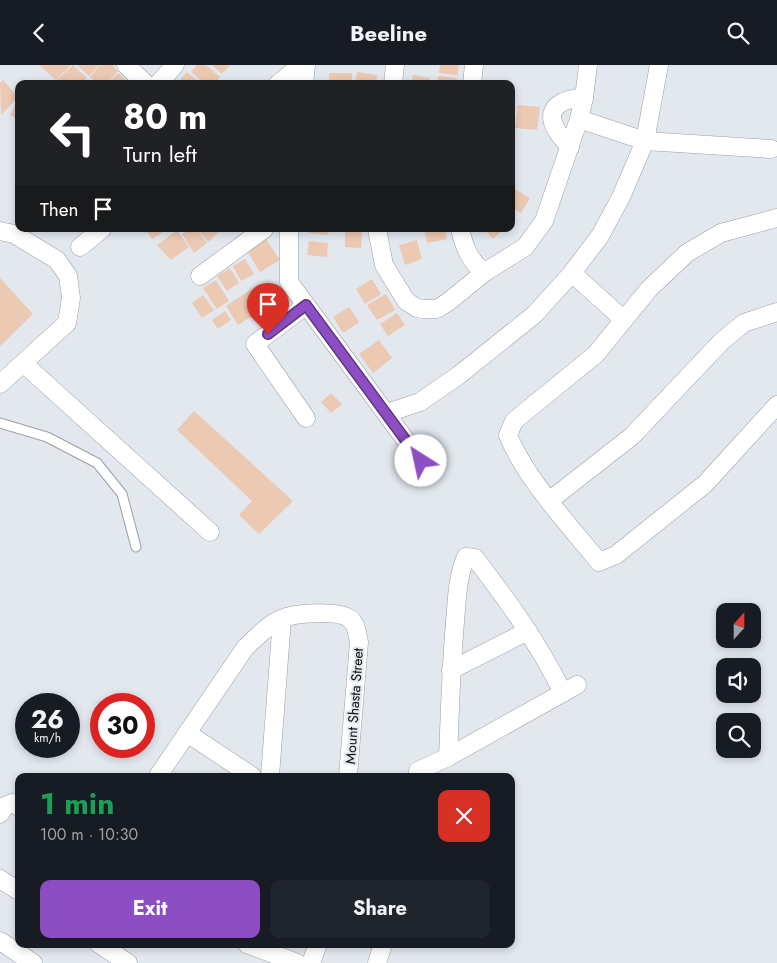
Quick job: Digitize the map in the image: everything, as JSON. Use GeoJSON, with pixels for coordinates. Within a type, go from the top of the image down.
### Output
{"type":"FeatureCollection","features":[{"type":"Feature","properties":{"kind":"street"},"geometry":{"type":"LineString","coordinates":[[126,65],[142,80]]}},
{"type":"Feature","properties":{"kind":"street"},"geometry":{"type":"LineString","coordinates":[[162,80],[175,65]]}},
{"type":"Feature","properties":{"kind":"street"},"geometry":{"type":"LineString","coordinates":[[283,80],[301,65]]}},
{"type":"Feature","properties":{"kind":"street"},"geometry":{"type":"LineString","coordinates":[[304,80],[306,65]]}},
{"type":"Feature","properties":{"kind":"street"},"geometry":{"type":"LineString","coordinates":[[393,80],[395,65]]}},
{"type":"Feature","properties":{"kind":"street"},"geometry":{"type":"LineString","coordinates":[[472,80],[474,65]]}},
{"type":"Feature","properties":{"kind":"street"},"geometry":{"type":"LineString","coordinates":[[378,232],[384,265],[406,301],[416,308],[437,309],[485,273],[525,247],[544,221],[570,147],[584,98],[588,65]]}},
{"type":"Feature","properties":{"kind":"street"},"geometry":{"type":"LineString","coordinates":[[387,413],[420,402],[459,375],[534,315],[572,273],[600,235],[620,197],[645,141],[659,65]]}},
{"type":"Feature","properties":{"kind":"street"},"geometry":{"type":"LineString","coordinates":[[570,147],[557,133],[553,116],[555,108],[562,101],[572,98],[584,98]]}},
{"type":"Feature","properties":{"kind":"street"},"geometry":{"type":"LineString","coordinates":[[579,119],[645,141],[771,149]]}},
{"type":"Feature","properties":{"kind":"street"},"geometry":{"type":"LineString","coordinates":[[777,218],[721,233],[687,253],[648,289],[596,354],[514,421],[508,435],[514,451],[549,501],[599,562],[616,555],[705,484],[777,405]]}},
{"type":"Feature","properties":{"kind":"street"},"geometry":{"type":"LineString","coordinates":[[0,231],[14,234],[57,260],[68,276],[71,298],[67,323],[0,384]]}},
{"type":"Feature","properties":{"kind":"street"},"geometry":{"type":"LineString","coordinates":[[80,247],[98,232]]}},
{"type":"Feature","properties":{"kind":"street"},"geometry":{"type":"LineString","coordinates":[[200,276],[260,232]]}},
{"type":"Feature","properties":{"kind":"street"},"geometry":{"type":"LineString","coordinates":[[289,232],[289,282],[421,461]]}},
{"type":"Feature","properties":{"kind":"street"},"geometry":{"type":"LineString","coordinates":[[461,232],[465,247],[477,267],[485,273]]}},
{"type":"Feature","properties":{"kind":"street"},"geometry":{"type":"LineString","coordinates":[[572,273],[624,320]]}},
{"type":"Feature","properties":{"kind":"street"},"geometry":{"type":"LineString","coordinates":[[306,305],[255,344],[306,418]]}},
{"type":"Feature","properties":{"kind":"street"},"geometry":{"type":"LineString","coordinates":[[549,501],[632,436],[722,341],[744,323],[777,312]]}},
{"type":"Feature","properties":{"kind":"street"},"geometry":{"type":"LineString","coordinates":[[23,363],[210,532]]}},
{"type":"Feature","properties":{"kind":"street"},"geometry":{"type":"LineString","coordinates":[[418,773],[418,771],[448,757],[570,689],[552,671],[528,631],[475,558],[466,557],[461,567],[458,588],[451,670],[448,757]]}},
{"type":"Feature","properties":{"kind":"street","name":"Mount Shasta Street"},"geometry":{"type":"LineString","coordinates":[[282,619],[326,612],[349,618],[356,625],[359,642],[348,773]]}},
{"type":"Feature","properties":{"kind":"street"},"geometry":{"type":"LineString","coordinates":[[160,773],[245,648],[264,631],[282,619]]}},
{"type":"Feature","properties":{"kind":"street"},"geometry":{"type":"LineString","coordinates":[[270,773],[282,619]]}},
{"type":"Feature","properties":{"kind":"street"},"geometry":{"type":"LineString","coordinates":[[451,670],[528,631]]}},
{"type":"Feature","properties":{"kind":"street"},"geometry":{"type":"LineString","coordinates":[[187,733],[247,773]]}},
{"type":"Feature","properties":{"kind":"street"},"geometry":{"type":"LineString","coordinates":[[0,814],[5,806],[12,803],[15,805]]}},
{"type":"Feature","properties":{"kind":"street"},"geometry":{"type":"LineString","coordinates":[[0,879],[15,888]]}},
{"type":"Feature","properties":{"kind":"street"},"geometry":{"type":"LineString","coordinates":[[0,941],[33,963]]}},
{"type":"Feature","properties":{"kind":"street"},"geometry":{"type":"LineString","coordinates":[[105,948],[128,963]]}},
{"type":"Feature","properties":{"kind":"street"},"geometry":{"type":"LineString","coordinates":[[258,948],[297,963]]}},
{"type":"Feature","properties":{"kind":"street"},"geometry":{"type":"LineString","coordinates":[[311,963],[317,948]]}},
{"type":"Feature","properties":{"kind":"street"},"geometry":{"type":"LineString","coordinates":[[377,963],[382,948]]}},
{"type":"Feature","properties":{"kind":"lane"},"geometry":{"type":"LineString","coordinates":[[0,423],[47,437],[97,463],[122,494],[136,547]]}},
{"type":"Feature","properties":{"kind":"building"},"geometry":{"type":"Polygon","coordinates":[[[39,65],[71,65],[56,80],[39,65]]]}},
{"type":"Feature","properties":{"kind":"building"},"geometry":{"type":"Polygon","coordinates":[[[73,65],[87,78],[85,80],[57,80],[73,65]]]}},
{"type":"Feature","properties":{"kind":"building"},"geometry":{"type":"Polygon","coordinates":[[[77,65],[99,65],[89,76],[77,65]]]}},
{"type":"Feature","properties":{"kind":"building"},"geometry":{"type":"Polygon","coordinates":[[[100,65],[112,65],[118,71],[110,80],[93,80],[90,77],[100,65]]]}},
{"type":"Feature","properties":{"kind":"building"},"geometry":{"type":"Polygon","coordinates":[[[197,65],[206,65],[220,77],[217,80],[200,80],[191,72],[197,65]]]}},
{"type":"Feature","properties":{"kind":"building"},"geometry":{"type":"Polygon","coordinates":[[[212,65],[230,65],[222,74],[212,65]]]}},
{"type":"Feature","properties":{"kind":"building"},"geometry":{"type":"Polygon","coordinates":[[[440,65],[459,65],[458,75],[439,73],[440,65]]]}},
{"type":"Feature","properties":{"kind":"building"},"geometry":{"type":"Polygon","coordinates":[[[187,72],[196,80],[180,80],[187,72]]]}},
{"type":"Feature","properties":{"kind":"building"},"geometry":{"type":"Polygon","coordinates":[[[357,72],[377,75],[376,80],[356,80],[357,72]]]}},
{"type":"Feature","properties":{"kind":"building"},"geometry":{"type":"Polygon","coordinates":[[[118,73],[126,80],[112,80],[118,73]]]}},
{"type":"Feature","properties":{"kind":"building"},"geometry":{"type":"Polygon","coordinates":[[[329,73],[352,73],[352,80],[329,80],[329,73]]]}},
{"type":"Feature","properties":{"kind":"building"},"geometry":{"type":"Polygon","coordinates":[[[413,75],[430,78],[430,80],[412,80],[413,75]]]}},
{"type":"Feature","properties":{"kind":"building"},"geometry":{"type":"Polygon","coordinates":[[[438,76],[457,78],[457,80],[438,80],[438,76]]]}},
{"type":"Feature","properties":{"kind":"building"},"geometry":{"type":"Polygon","coordinates":[[[3,80],[15,94],[15,100],[1,115],[0,83],[3,80]]]}},
{"type":"Feature","properties":{"kind":"building"},"geometry":{"type":"Polygon","coordinates":[[[518,105],[540,107],[537,130],[515,128],[518,105]]]}},
{"type":"Feature","properties":{"kind":"building"},"geometry":{"type":"Polygon","coordinates":[[[15,106],[15,118],[10,115],[15,106]]]}},
{"type":"Feature","properties":{"kind":"building"},"geometry":{"type":"Polygon","coordinates":[[[515,189],[530,198],[521,213],[515,209],[515,189]]]}},
{"type":"Feature","properties":{"kind":"building"},"geometry":{"type":"Polygon","coordinates":[[[147,232],[163,232],[152,239],[147,232]]]}},
{"type":"Feature","properties":{"kind":"building"},"geometry":{"type":"Polygon","coordinates":[[[174,232],[178,232],[189,247],[171,260],[157,245],[174,232]]]}},
{"type":"Feature","properties":{"kind":"building"},"geometry":{"type":"Polygon","coordinates":[[[185,232],[199,232],[207,243],[194,253],[182,234],[185,232]]]}},
{"type":"Feature","properties":{"kind":"building"},"geometry":{"type":"Polygon","coordinates":[[[200,232],[219,232],[208,242],[200,232]]]}},
{"type":"Feature","properties":{"kind":"building"},"geometry":{"type":"Polygon","coordinates":[[[309,232],[328,232],[328,235],[309,232]]]}},
{"type":"Feature","properties":{"kind":"building"},"geometry":{"type":"Polygon","coordinates":[[[345,232],[362,232],[361,248],[345,247],[345,232]]]}},
{"type":"Feature","properties":{"kind":"building"},"geometry":{"type":"Polygon","coordinates":[[[425,232],[446,232],[447,239],[427,243],[425,232]]]}},
{"type":"Feature","properties":{"kind":"building"},"geometry":{"type":"Polygon","coordinates":[[[487,232],[501,232],[493,239],[487,232]]]}},
{"type":"Feature","properties":{"kind":"building"},"geometry":{"type":"Polygon","coordinates":[[[266,239],[280,260],[260,272],[247,251],[266,239]]]}},
{"type":"Feature","properties":{"kind":"building"},"geometry":{"type":"Polygon","coordinates":[[[417,240],[422,259],[405,265],[399,245],[417,240]]]}},
{"type":"Feature","properties":{"kind":"building"},"geometry":{"type":"Polygon","coordinates":[[[309,241],[328,243],[327,257],[307,255],[309,241]]]}},
{"type":"Feature","properties":{"kind":"building"},"geometry":{"type":"Polygon","coordinates":[[[245,259],[254,274],[241,281],[233,266],[245,259]]]}},
{"type":"Feature","properties":{"kind":"building"},"geometry":{"type":"Polygon","coordinates":[[[230,268],[239,283],[227,291],[217,276],[230,268]]]}},
{"type":"Feature","properties":{"kind":"building"},"geometry":{"type":"Polygon","coordinates":[[[0,278],[33,314],[0,346],[0,278]]]}},
{"type":"Feature","properties":{"kind":"building"},"geometry":{"type":"Polygon","coordinates":[[[372,279],[381,294],[365,304],[356,289],[372,279]]]}},
{"type":"Feature","properties":{"kind":"building"},"geometry":{"type":"Polygon","coordinates":[[[216,280],[229,301],[217,309],[203,288],[216,280]]]}},
{"type":"Feature","properties":{"kind":"building"},"geometry":{"type":"Polygon","coordinates":[[[258,285],[270,304],[238,325],[226,306],[258,285]]]}},
{"type":"Feature","properties":{"kind":"building"},"geometry":{"type":"Polygon","coordinates":[[[386,294],[395,310],[377,320],[367,305],[386,294]]]}},
{"type":"Feature","properties":{"kind":"building"},"geometry":{"type":"Polygon","coordinates":[[[203,295],[214,310],[202,318],[192,303],[203,295]]]}},
{"type":"Feature","properties":{"kind":"building"},"geometry":{"type":"Polygon","coordinates":[[[349,307],[359,322],[343,333],[333,317],[349,307]]]}},
{"type":"Feature","properties":{"kind":"building"},"geometry":{"type":"Polygon","coordinates":[[[225,311],[231,320],[218,329],[212,320],[225,311]]]}},
{"type":"Feature","properties":{"kind":"building"},"geometry":{"type":"Polygon","coordinates":[[[397,313],[405,325],[388,336],[380,324],[397,313]]]}},
{"type":"Feature","properties":{"kind":"building"},"geometry":{"type":"Polygon","coordinates":[[[379,340],[392,358],[373,373],[359,354],[379,340]]]}},
{"type":"Feature","properties":{"kind":"building"},"geometry":{"type":"Polygon","coordinates":[[[331,393],[342,404],[331,413],[321,402],[331,393]]]}},
{"type":"Feature","properties":{"kind":"building"},"geometry":{"type":"Polygon","coordinates":[[[194,411],[293,501],[259,534],[239,515],[252,501],[177,430],[194,411]]]}},
{"type":"Feature","properties":{"kind":"route"},"geometry":{"type":"LineString","coordinates":[[268,334],[306,305],[421,461]]}}]}
